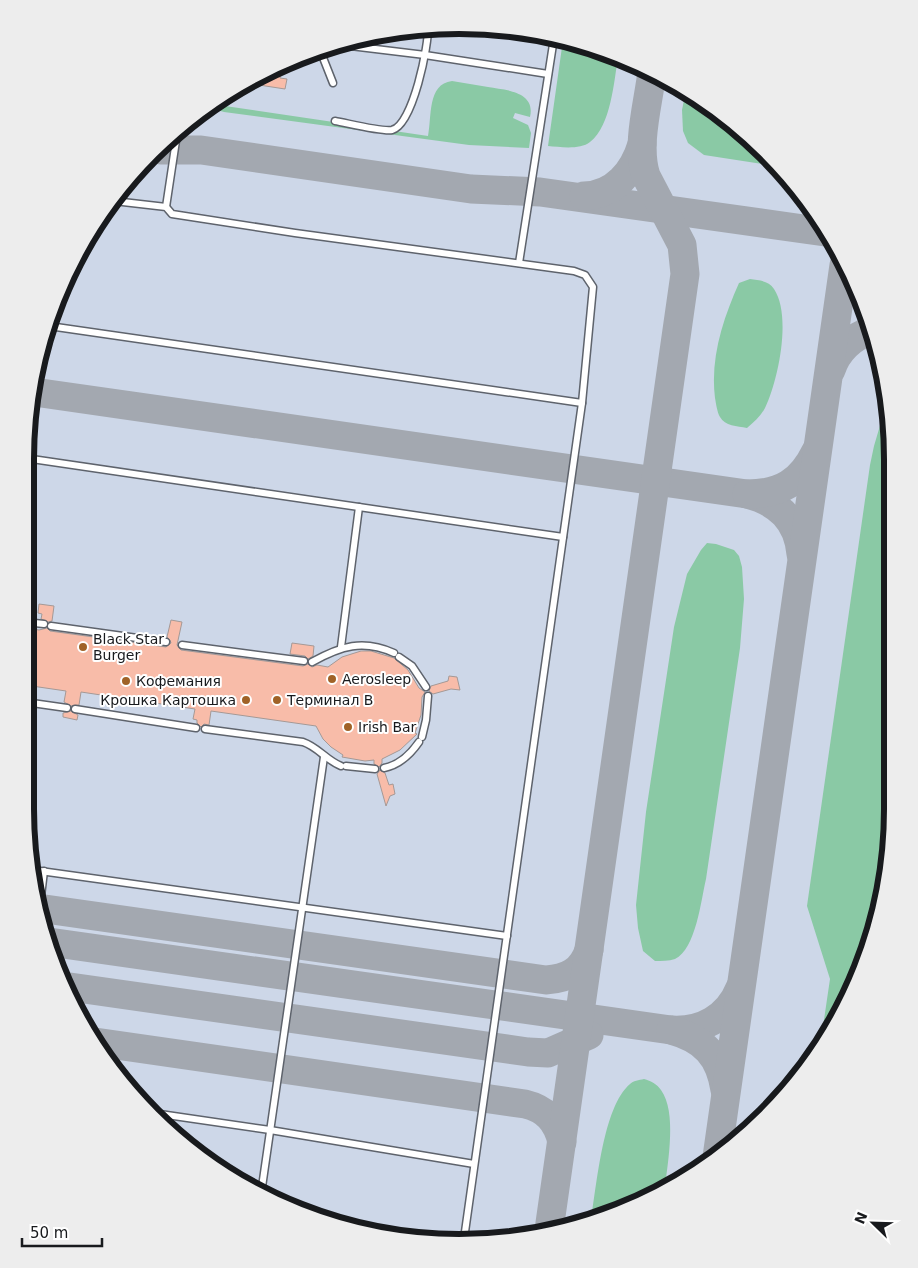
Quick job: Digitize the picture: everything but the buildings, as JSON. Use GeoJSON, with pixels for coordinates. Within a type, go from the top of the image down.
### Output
{"type":"FeatureCollection","features":[{"type":"Feature","properties":{"kind":"lane"},"geometry":{"type":"LineString","coordinates":[[335,120],[386,130],[396,128],[405,117],[420,78],[427,35]]}},
{"type":"Feature","properties":{"kind":"lane"},"geometry":{"type":"LineString","coordinates":[[519,263],[553,44]]}},
{"type":"Feature","properties":{"kind":"lane"},"geometry":{"type":"LineString","coordinates":[[355,47],[548,74]]}},
{"type":"Feature","properties":{"kind":"lane"},"geometry":{"type":"LineString","coordinates":[[322,56],[333,83]]}},
{"type":"Feature","properties":{"kind":"lane"},"geometry":{"type":"LineString","coordinates":[[166,207],[175,143]]}},
{"type":"Feature","properties":{"kind":"lane"},"geometry":{"type":"LineString","coordinates":[[121,202],[166,207],[172,214],[216,221],[574,271],[585,275],[591,282],[593,291],[582,403],[465,1234]]}},
{"type":"Feature","properties":{"kind":"lane"},"geometry":{"type":"LineString","coordinates":[[55,327],[582,403]]}},
{"type":"Feature","properties":{"kind":"lane"},"geometry":{"type":"LineString","coordinates":[[34,459],[563,537]]}},
{"type":"Feature","properties":{"kind":"lane"},"geometry":{"type":"LineString","coordinates":[[341,647],[360,508]]}},
{"type":"Feature","properties":{"kind":"lane"},"geometry":{"type":"LineString","coordinates":[[34,623],[44,624]]}},
{"type":"Feature","properties":{"kind":"lane"},"geometry":{"type":"LineString","coordinates":[[51,626],[166,642]]}},
{"type":"Feature","properties":{"kind":"lane"},"geometry":{"type":"LineString","coordinates":[[182,645],[304,661]]}},
{"type":"Feature","properties":{"kind":"lane"},"geometry":{"type":"LineString","coordinates":[[312,662],[341,647],[374,645],[397,655],[412,666],[426,687]]}},
{"type":"Feature","properties":{"kind":"lane"},"geometry":{"type":"LineString","coordinates":[[384,768],[404,759],[420,739],[426,720],[428,696]]}},
{"type":"Feature","properties":{"kind":"lane"},"geometry":{"type":"LineString","coordinates":[[34,703],[67,708]]}},
{"type":"Feature","properties":{"kind":"lane"},"geometry":{"type":"LineString","coordinates":[[75,709],[196,728]]}},
{"type":"Feature","properties":{"kind":"lane"},"geometry":{"type":"LineString","coordinates":[[205,729],[303,742],[313,746],[324,757],[344,766],[375,769]]}},
{"type":"Feature","properties":{"kind":"lane"},"geometry":{"type":"LineString","coordinates":[[262,1185],[324,757]]}},
{"type":"Feature","properties":{"kind":"lane"},"geometry":{"type":"LineString","coordinates":[[38,870],[507,936]]}},
{"type":"Feature","properties":{"kind":"lane"},"geometry":{"type":"LineString","coordinates":[[42,890],[44,871]]}},
{"type":"Feature","properties":{"kind":"lane"},"geometry":{"type":"LineString","coordinates":[[163,1114],[474,1164]]}},
{"type":"Feature","properties":{"kind":"shaded area"},"geometry":{"type":"Polygon","coordinates":[[[459,34],[515,37],[542,42],[596,56],[622,66],[672,91],[695,105],[760,158],[796,200],[827,246],[852,296],[862,322],[876,376],[881,403],[884,459],[884,809],[881,865],[876,892],[862,946],[852,972],[827,1022],[813,1045],[760,1110],[718,1146],[672,1177],[622,1202],[569,1220],[515,1231],[459,1234],[403,1231],[349,1220],[322,1212],[271,1190],[223,1163],[158,1110],[122,1068],[91,1022],[66,972],[56,946],[42,892],[37,865],[35,837],[34,459],[37,403],[48,349],[56,322],[78,271],[105,223],[158,158],[223,105],[246,91],[296,66],[322,56],[376,42],[403,37],[459,34]]]}},
{"type":"Feature","properties":{"kind":"green space"},"geometry":{"type":"Polygon","coordinates":[[[562,46],[617,64],[607,114],[597,135],[586,145],[575,147],[548,146],[562,46]]]}},
{"type":"Feature","properties":{"kind":"green space"},"geometry":{"type":"Polygon","coordinates":[[[452,81],[510,91],[524,97],[531,108],[530,117],[515,113],[513,118],[528,125],[531,133],[529,148],[469,145],[217,110],[225,104],[225,106],[428,136],[434,95],[444,83],[452,81]]]}},
{"type":"Feature","properties":{"kind":"green space"},"geometry":{"type":"Polygon","coordinates":[[[684,98],[718,122],[766,164],[704,155],[688,143],[683,131],[682,110],[684,98]]]}},
{"type":"Feature","properties":{"kind":"green space"},"geometry":{"type":"Polygon","coordinates":[[[750,279],[760,280],[774,289],[782,315],[782,331],[778,366],[770,396],[761,414],[747,428],[725,422],[719,415],[715,398],[714,368],[723,325],[739,283],[750,279]]]}},
{"type":"Feature","properties":{"kind":"green space"},"geometry":{"type":"Polygon","coordinates":[[[882,418],[884,459],[884,809],[881,865],[870,919],[862,946],[852,972],[823,1029],[830,979],[807,906],[874,446],[882,418]]]}},
{"type":"Feature","properties":{"kind":"green space"},"geometry":{"type":"Polygon","coordinates":[[[707,543],[734,550],[739,556],[742,567],[744,599],[740,648],[700,911],[693,935],[682,954],[673,960],[655,961],[643,951],[636,905],[646,812],[674,627],[687,574],[707,543]]]}},
{"type":"Feature","properties":{"kind":"green space"},"geometry":{"type":"Polygon","coordinates":[[[644,1079],[654,1083],[666,1099],[669,1111],[670,1137],[666,1180],[622,1202],[592,1213],[607,1128],[613,1110],[621,1095],[634,1081],[644,1079]]]}},
{"type":"Feature","properties":{"kind":"taxiway"},"geometry":{"type":"LineString","coordinates":[[550,1224],[685,274],[682,245],[646,176],[643,164],[642,138],[651,80]]}},
{"type":"Feature","properties":{"kind":"taxiway"},"geometry":{"type":"LineString","coordinates":[[584,196],[595,195],[605,191],[622,180],[634,163],[642,144]]}},
{"type":"Feature","properties":{"kind":"taxiway"},"geometry":{"type":"LineString","coordinates":[[167,150],[201,150],[471,189],[540,192],[818,231]]}},
{"type":"Feature","properties":{"kind":"taxiway"},"geometry":{"type":"LineString","coordinates":[[719,1145],[842,276]]}},
{"type":"Feature","properties":{"kind":"taxiway"},"geometry":{"type":"LineString","coordinates":[[831,370],[841,351],[851,341],[865,333]]}},
{"type":"Feature","properties":{"kind":"taxiway"},"geometry":{"type":"LineString","coordinates":[[39,393],[747,494],[768,502],[784,514],[796,531],[801,554]]}},
{"type":"Feature","properties":{"kind":"taxiway"},"geometry":{"type":"LineString","coordinates":[[747,494],[770,492],[789,484],[804,471],[816,451]]}},
{"type":"Feature","properties":{"kind":"taxiway"},"geometry":{"type":"LineString","coordinates":[[46,909],[546,980],[561,978],[573,972],[582,963],[589,950]]}},
{"type":"Feature","properties":{"kind":"taxiway"},"geometry":{"type":"LineString","coordinates":[[55,943],[671,1030],[703,1026],[712,1021],[728,1008],[740,988]]}},
{"type":"Feature","properties":{"kind":"taxiway"},"geometry":{"type":"LineString","coordinates":[[73,987],[528,1052],[548,1053],[589,1035]]}},
{"type":"Feature","properties":{"kind":"taxiway"},"geometry":{"type":"LineString","coordinates":[[671,1030],[693,1038],[708,1051],[719,1068],[725,1090]]}},
{"type":"Feature","properties":{"kind":"taxiway"},"geometry":{"type":"LineString","coordinates":[[104,1043],[525,1104],[539,1109],[550,1117],[557,1128],[562,1142]]}},
{"type":"Feature","properties":{"kind":"place","name":"Black Star Burger"},"geometry":{"type":"Point","coordinates":[83,647]}},
{"type":"Feature","properties":{"kind":"place","name":"Aerosleep"},"geometry":{"type":"Point","coordinates":[332,679]}},
{"type":"Feature","properties":{"kind":"place","name":"Кофемания"},"geometry":{"type":"Point","coordinates":[126,681]}},
{"type":"Feature","properties":{"kind":"place","name":"Крошка Картошка"},"geometry":{"type":"Point","coordinates":[246,700]}},
{"type":"Feature","properties":{"kind":"place","name":"Терминал B"},"geometry":{"type":"Point","coordinates":[277,700]}},
{"type":"Feature","properties":{"kind":"place","name":"Irish Bar"},"geometry":{"type":"Point","coordinates":[348,727]}}]}
